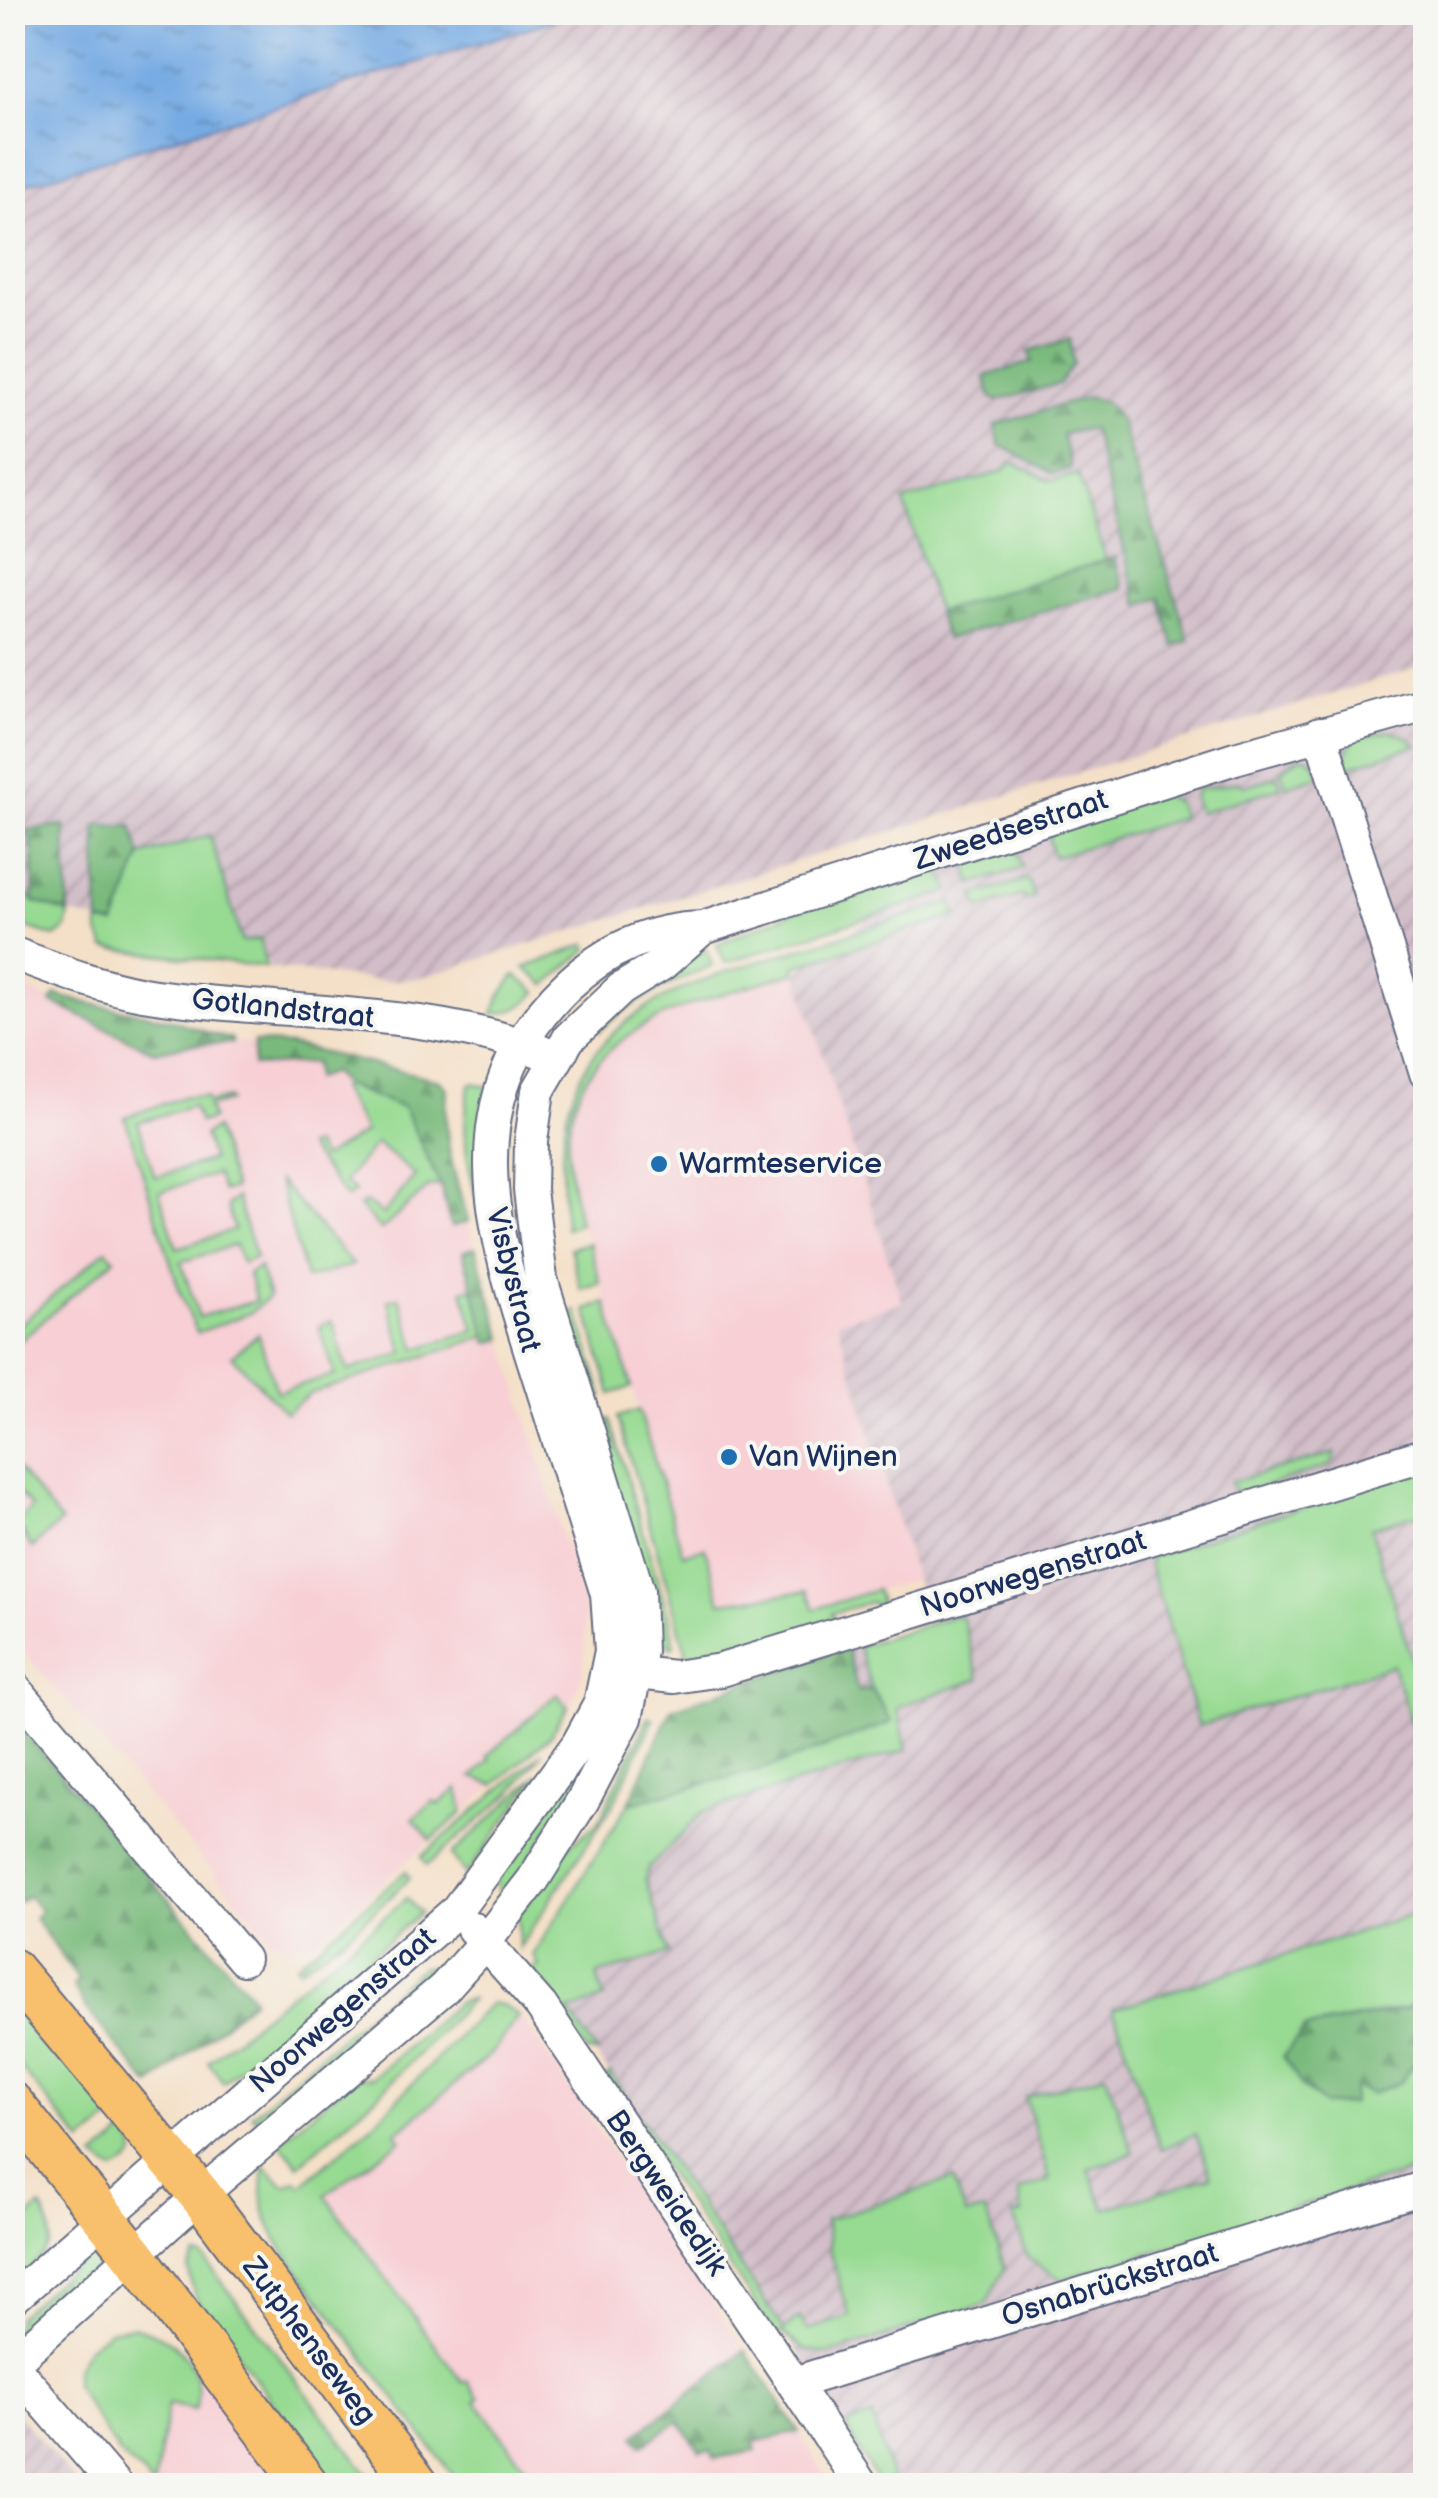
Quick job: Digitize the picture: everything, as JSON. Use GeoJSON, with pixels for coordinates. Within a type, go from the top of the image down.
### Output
{"type":"FeatureCollection","features":[{"type":"Feature","properties":{"kind":"main road","name":"Zutphenseweg"},"geometry":{"type":"LineString","coordinates":[[12,1970],[201,2196],[418,2486]]}},
{"type":"Feature","properties":{"kind":"main road"},"geometry":{"type":"LineString","coordinates":[[12,2104],[135,2256],[308,2486]]}},
{"type":"Feature","properties":{"kind":"street","name":"Zweedsestraat"},"geometry":{"type":"LineString","coordinates":[[703,928],[1320,733],[1426,705]]}},
{"type":"Feature","properties":{"kind":"street"},"geometry":{"type":"LineString","coordinates":[[1320,733],[1426,1073]]}},
{"type":"Feature","properties":{"kind":"street","name":"Visbystraat"},"geometry":{"type":"LineString","coordinates":[[623,1672],[607,1594],[503,1263],[493,1214],[490,1171],[494,1128],[504,1084],[523,1044],[555,998],[616,950],[673,928],[703,928]]}},
{"type":"Feature","properties":{"kind":"street","name":"Visbystraat"},"geometry":{"type":"LineString","coordinates":[[623,1672],[642,1628],[638,1591],[550,1312],[534,1238],[531,1140],[538,1092],[555,1057],[582,1023],[703,928]]}},
{"type":"Feature","properties":{"kind":"street","name":"Gotlandstraat"},"geometry":{"type":"LineString","coordinates":[[12,953],[80,978],[142,994],[408,1022],[480,1033],[555,1057]]}},
{"type":"Feature","properties":{"kind":"street","name":"Noorwegenstraat"},"geometry":{"type":"LineString","coordinates":[[623,1672],[674,1677],[720,1670],[1426,1454]]}},
{"type":"Feature","properties":{"kind":"street","name":"Noorwegenstraat"},"geometry":{"type":"LineString","coordinates":[[170,2160],[456,1911],[578,1744],[623,1672]]}},
{"type":"Feature","properties":{"kind":"street","name":"Noorwegenstraat"},"geometry":{"type":"LineString","coordinates":[[201,2196],[444,1988],[484,1942],[532,1880],[584,1800],[626,1718],[623,1672]]}},
{"type":"Feature","properties":{"kind":"street"},"geometry":{"type":"LineString","coordinates":[[12,1684],[244,1960]]}},
{"type":"Feature","properties":{"kind":"street","name":"Bergweidedijk"},"geometry":{"type":"LineString","coordinates":[[456,1911],[541,2006],[862,2486]]}},
{"type":"Feature","properties":{"kind":"street"},"geometry":{"type":"LineString","coordinates":[[12,2299],[170,2160]]}},
{"type":"Feature","properties":{"kind":"street","name":"Osnabrückstraat"},"geometry":{"type":"LineString","coordinates":[[794,2384],[1426,2187]]}},
{"type":"Feature","properties":{"kind":"street"},"geometry":{"type":"LineString","coordinates":[[116,2486],[12,2364],[201,2196]]}},
{"type":"Feature","properties":{"kind":"shaded area"},"geometry":{"type":"Polygon","coordinates":[[[576,13],[1425,13],[1425,665],[420,978],[384,981],[270,968],[259,940],[242,943],[115,925],[69,913],[13,891],[12,188],[576,13]]]}},
{"type":"Feature","properties":{"kind":"shaded area"},"geometry":{"type":"Polygon","coordinates":[[[1425,713],[1425,2485],[879,2485],[784,2330],[568,2012],[531,1969],[539,1966],[533,1955],[629,1803],[671,1709],[846,1647],[929,1623],[837,1322],[902,1302],[796,972],[946,860],[1425,713]]]}},
{"type":"Feature","properties":{"kind":"shaded area"},"geometry":{"type":"Polygon","coordinates":[[[796,972],[902,1303],[837,1323],[918,1579],[814,1609],[731,1623],[683,1555],[589,1243],[579,1223],[568,1138],[573,1108],[588,1078],[599,1059],[619,1040],[652,1018],[796,972]]]}},
{"type":"Feature","properties":{"kind":"shaded area"},"geometry":{"type":"Polygon","coordinates":[[[12,977],[30,985],[29,990],[155,1052],[187,1045],[290,1045],[440,1080],[447,1089],[447,1152],[585,1612],[583,1673],[571,1704],[549,1737],[315,1941],[291,1944],[271,1939],[13,1640],[12,977]]]}},
{"type":"Feature","properties":{"kind":"shaded area"},"geometry":{"type":"Polygon","coordinates":[[[491,2003],[504,2006],[525,2022],[831,2485],[529,2485],[300,2186],[373,2124],[491,2003]]]}},
{"type":"Feature","properties":{"kind":"shaded area"},"geometry":{"type":"Polygon","coordinates":[[[202,2369],[285,2486],[154,2486],[168,2404],[200,2390],[194,2371],[202,2369]]]}},
{"type":"Feature","properties":{"kind":"shaded area"},"geometry":{"type":"Polygon","coordinates":[[[13,2409],[78,2485],[13,2485],[13,2409]]]}},
{"type":"Feature","properties":{"kind":"green space"},"geometry":{"type":"Polygon","coordinates":[[[1070,339],[1073,364],[1059,384],[997,401],[991,397],[985,376],[1032,362],[1029,351],[1070,339]]]}},
{"type":"Feature","properties":{"kind":"green space"},"geometry":{"type":"Polygon","coordinates":[[[1088,397],[1107,403],[1120,420],[1189,641],[1174,646],[1160,598],[1139,605],[1092,428],[1062,434],[1071,468],[1053,474],[1000,445],[995,425],[1088,397]]]}},
{"type":"Feature","properties":{"kind":"green space"},"geometry":{"type":"Polygon","coordinates":[[[1012,462],[1051,481],[1078,474],[1106,560],[937,612],[904,501],[1002,472],[1012,462]]]}},
{"type":"Feature","properties":{"kind":"green space"},"geometry":{"type":"Polygon","coordinates":[[[1115,557],[1124,588],[946,639],[937,612],[1115,557]]]}},
{"type":"Feature","properties":{"kind":"green space"},"geometry":{"type":"Polygon","coordinates":[[[1391,731],[1418,745],[1344,768],[1344,758],[1355,737],[1391,731]]]}},
{"type":"Feature","properties":{"kind":"green space"},"geometry":{"type":"Polygon","coordinates":[[[1301,756],[1312,760],[1322,775],[1286,786],[1281,771],[1301,756]]]}},
{"type":"Feature","properties":{"kind":"green space"},"geometry":{"type":"Polygon","coordinates":[[[1277,776],[1281,787],[1199,813],[1194,798],[1197,789],[1239,782],[1245,786],[1277,776]]]}},
{"type":"Feature","properties":{"kind":"green space"},"geometry":{"type":"Polygon","coordinates":[[[1162,794],[1177,803],[1182,818],[1053,857],[1048,835],[1051,828],[1162,794]]]}},
{"type":"Feature","properties":{"kind":"green space"},"geometry":{"type":"Polygon","coordinates":[[[65,826],[69,913],[34,902],[28,830],[65,826]]]}},
{"type":"Feature","properties":{"kind":"green space"},"geometry":{"type":"Polygon","coordinates":[[[96,826],[132,826],[141,856],[115,925],[99,922],[96,826]]]}},
{"type":"Feature","properties":{"kind":"green space"},"geometry":{"type":"Polygon","coordinates":[[[210,835],[242,942],[260,939],[266,967],[105,948],[99,922],[115,924],[141,856],[210,835]]]}},
{"type":"Feature","properties":{"kind":"green space"},"geometry":{"type":"Polygon","coordinates":[[[1014,844],[1023,868],[972,884],[967,868],[971,859],[1014,844]]]}},
{"type":"Feature","properties":{"kind":"green space"},"geometry":{"type":"Polygon","coordinates":[[[936,869],[950,891],[725,963],[717,944],[825,898],[936,869]]]}},
{"type":"Feature","properties":{"kind":"green space"},"geometry":{"type":"Polygon","coordinates":[[[1028,879],[1034,897],[1025,900],[1023,895],[979,909],[975,895],[1028,879]]]}},
{"type":"Feature","properties":{"kind":"green space"},"geometry":{"type":"Polygon","coordinates":[[[12,891],[69,913],[66,929],[55,937],[13,923],[12,891]]]}},
{"type":"Feature","properties":{"kind":"green space"},"geometry":{"type":"Polygon","coordinates":[[[952,902],[957,916],[795,966],[796,972],[650,1022],[619,1042],[594,1068],[576,1100],[568,1150],[579,1223],[565,1228],[562,1155],[566,1119],[577,1084],[595,1054],[618,1029],[675,992],[707,979],[952,902]]]}},
{"type":"Feature","properties":{"kind":"green space"},"geometry":{"type":"Polygon","coordinates":[[[587,944],[588,949],[546,985],[525,968],[587,944]]]}},
{"type":"Feature","properties":{"kind":"green space"},"geometry":{"type":"Polygon","coordinates":[[[707,949],[712,966],[653,993],[599,1031],[605,1008],[707,949]]]}},
{"type":"Feature","properties":{"kind":"green space"},"geometry":{"type":"Polygon","coordinates":[[[515,975],[537,992],[518,1008],[493,1014],[499,998],[515,975]]]}},
{"type":"Feature","properties":{"kind":"green space"},"geometry":{"type":"Polygon","coordinates":[[[56,995],[173,1020],[232,1039],[232,1043],[187,1045],[155,1052],[51,1002],[56,995]]]}},
{"type":"Feature","properties":{"kind":"green space"},"geometry":{"type":"Polygon","coordinates":[[[254,1042],[290,1045],[440,1080],[447,1089],[448,1140],[468,1221],[451,1227],[440,1185],[404,1108],[342,1084],[332,1072],[315,1079],[314,1063],[253,1066],[254,1042]]]}},
{"type":"Feature","properties":{"kind":"green space"},"geometry":{"type":"Polygon","coordinates":[[[470,1084],[488,1087],[482,1217],[465,1136],[470,1084]]]}},
{"type":"Feature","properties":{"kind":"green space"},"geometry":{"type":"Polygon","coordinates":[[[344,1085],[404,1108],[440,1185],[429,1187],[381,1230],[359,1206],[366,1202],[383,1215],[415,1175],[376,1143],[344,1182],[355,1192],[347,1198],[306,1147],[314,1145],[322,1158],[365,1132],[340,1088],[344,1085]]]}},
{"type":"Feature","properties":{"kind":"green space"},"geometry":{"type":"Polygon","coordinates":[[[186,1096],[206,1097],[208,1103],[228,1098],[230,1101],[208,1107],[212,1119],[199,1123],[193,1106],[138,1122],[155,1177],[212,1160],[204,1135],[215,1128],[234,1188],[223,1192],[216,1174],[159,1192],[177,1248],[234,1230],[227,1206],[236,1197],[256,1258],[242,1263],[235,1245],[181,1262],[199,1317],[256,1301],[248,1274],[259,1267],[269,1297],[250,1313],[197,1333],[180,1292],[125,1117],[186,1096]]]}},
{"type":"Feature","properties":{"kind":"green space"},"geometry":{"type":"Polygon","coordinates":[[[278,1180],[353,1265],[306,1279],[278,1180]]]}},
{"type":"Feature","properties":{"kind":"green space"},"geometry":{"type":"Polygon","coordinates":[[[589,1243],[600,1283],[581,1289],[570,1248],[589,1243]]]}},
{"type":"Feature","properties":{"kind":"green space"},"geometry":{"type":"Polygon","coordinates":[[[475,1247],[503,1339],[488,1343],[463,1252],[475,1247]]]}},
{"type":"Feature","properties":{"kind":"green space"},"geometry":{"type":"Polygon","coordinates":[[[106,1250],[115,1259],[13,1346],[13,1330],[106,1250]]]}},
{"type":"Feature","properties":{"kind":"green space"},"geometry":{"type":"Polygon","coordinates":[[[472,1287],[487,1336],[309,1394],[286,1413],[232,1356],[258,1334],[277,1392],[335,1375],[319,1326],[332,1321],[348,1371],[404,1353],[388,1300],[399,1297],[417,1349],[475,1330],[463,1290],[472,1287]]]}},
{"type":"Feature","properties":{"kind":"green space"},"geometry":{"type":"Polygon","coordinates":[[[606,1303],[632,1387],[611,1394],[586,1310],[606,1303]]]}},
{"type":"Feature","properties":{"kind":"green space"},"geometry":{"type":"Polygon","coordinates":[[[577,1311],[603,1397],[591,1401],[563,1316],[577,1311]]]}},
{"type":"Feature","properties":{"kind":"green space"},"geometry":{"type":"Polygon","coordinates":[[[639,1410],[683,1554],[705,1548],[721,1602],[807,1591],[815,1609],[876,1590],[880,1601],[875,1608],[872,1602],[832,1613],[834,1621],[712,1658],[687,1654],[618,1417],[639,1410]]]}},
{"type":"Feature","properties":{"kind":"green space"},"geometry":{"type":"Polygon","coordinates":[[[610,1419],[670,1623],[674,1646],[671,1647],[650,1617],[595,1425],[610,1419]]]}},
{"type":"Feature","properties":{"kind":"green space"},"geometry":{"type":"Polygon","coordinates":[[[1335,1453],[1329,1466],[1238,1495],[1230,1482],[1335,1453]]]}},
{"type":"Feature","properties":{"kind":"green space"},"geometry":{"type":"Polygon","coordinates":[[[12,1462],[61,1522],[32,1548],[16,1522],[32,1508],[13,1487],[12,1462]]]}},
{"type":"Feature","properties":{"kind":"green space"},"geometry":{"type":"Polygon","coordinates":[[[1425,1467],[1425,1512],[1371,1528],[1425,1702],[1425,1768],[1393,1665],[1199,1726],[1149,1564],[1151,1556],[1425,1467]]]}},
{"type":"Feature","properties":{"kind":"green space"},"geometry":{"type":"Polygon","coordinates":[[[957,1615],[962,1618],[979,1679],[897,1707],[907,1750],[704,1811],[648,1869],[645,1879],[669,1953],[597,1975],[604,1999],[569,2011],[597,2053],[587,2052],[531,1969],[539,1966],[533,1955],[629,1803],[776,1765],[891,1722],[871,1688],[858,1646],[957,1615]]]}},
{"type":"Feature","properties":{"kind":"green space"},"geometry":{"type":"Polygon","coordinates":[[[846,1647],[858,1691],[871,1688],[892,1722],[777,1765],[629,1803],[671,1709],[846,1647]]]}},
{"type":"Feature","properties":{"kind":"green space"},"geometry":{"type":"Polygon","coordinates":[[[557,1694],[568,1707],[549,1737],[494,1785],[472,1777],[490,1760],[487,1756],[557,1694]]]}},
{"type":"Feature","properties":{"kind":"green space"},"geometry":{"type":"Polygon","coordinates":[[[649,1717],[653,1720],[614,1803],[519,1948],[518,1914],[561,1852],[598,1823],[649,1717]]]}},
{"type":"Feature","properties":{"kind":"green space"},"geometry":{"type":"Polygon","coordinates":[[[12,1718],[252,1996],[150,2086],[85,2007],[73,1986],[78,1981],[75,1974],[34,1918],[41,1911],[28,1896],[13,1901],[12,1718]]]}},
{"type":"Feature","properties":{"kind":"green space"},"geometry":{"type":"Polygon","coordinates":[[[615,1725],[506,1895],[498,1890],[495,1880],[584,1757],[615,1725]]]}},
{"type":"Feature","properties":{"kind":"green space"},"geometry":{"type":"Polygon","coordinates":[[[542,1753],[511,1793],[427,1865],[421,1857],[542,1753]]]}},
{"type":"Feature","properties":{"kind":"green space"},"geometry":{"type":"Polygon","coordinates":[[[539,1774],[466,1875],[451,1855],[539,1774]]]}},
{"type":"Feature","properties":{"kind":"green space"},"geometry":{"type":"Polygon","coordinates":[[[458,1788],[463,1812],[431,1840],[413,1819],[458,1788]]]}},
{"type":"Feature","properties":{"kind":"green space"},"geometry":{"type":"Polygon","coordinates":[[[406,1871],[410,1878],[345,1937],[299,1969],[296,1965],[406,1871]]]}},
{"type":"Feature","properties":{"kind":"green space"},"geometry":{"type":"Polygon","coordinates":[[[407,1898],[420,1913],[224,2082],[208,2062],[407,1898]]]}},
{"type":"Feature","properties":{"kind":"green space"},"geometry":{"type":"Polygon","coordinates":[[[1425,1911],[1425,1991],[1409,2008],[1304,2028],[1355,2086],[1400,2082],[1413,2065],[1425,2063],[1425,2167],[1062,2280],[1028,2258],[1013,2216],[1022,2214],[1018,2191],[1050,2180],[1025,2097],[1106,2074],[1133,2153],[1089,2170],[1105,2209],[1211,2176],[1196,2134],[1161,2149],[1113,2009],[1425,1911]]]}},
{"type":"Feature","properties":{"kind":"green space"},"geometry":{"type":"Polygon","coordinates":[[[422,1967],[430,1968],[437,1980],[261,2123],[252,2115],[422,1967]]]}},
{"type":"Feature","properties":{"kind":"green space"},"geometry":{"type":"Polygon","coordinates":[[[12,1989],[114,2117],[83,2143],[13,2059],[12,1989]]]}},
{"type":"Feature","properties":{"kind":"green space"},"geometry":{"type":"Polygon","coordinates":[[[1425,1991],[1425,2063],[1413,2065],[1401,2082],[1372,2094],[1355,2087],[1352,2104],[1324,2105],[1302,2086],[1283,2057],[1304,2029],[1408,2008],[1425,1991]]]}},
{"type":"Feature","properties":{"kind":"green space"},"geometry":{"type":"Polygon","coordinates":[[[472,1998],[379,2094],[299,2165],[279,2142],[354,2076],[372,2078],[457,2003],[472,1998]]]}},
{"type":"Feature","properties":{"kind":"green space"},"geometry":{"type":"Polygon","coordinates":[[[491,2003],[518,2016],[491,2054],[396,2133],[401,2140],[325,2195],[463,2383],[467,2381],[479,2398],[476,2401],[539,2485],[460,2485],[284,2251],[268,2220],[262,2191],[264,2166],[285,2186],[296,2181],[301,2186],[373,2124],[491,2003]]]}},
{"type":"Feature","properties":{"kind":"green space"},"geometry":{"type":"Polygon","coordinates":[[[610,2073],[784,2330],[799,2317],[808,2330],[850,2316],[830,2253],[825,2220],[953,2179],[966,2215],[985,2211],[1005,2268],[986,2304],[830,2354],[803,2349],[782,2332],[777,2336],[604,2079],[610,2073]]]}},
{"type":"Feature","properties":{"kind":"green space"},"geometry":{"type":"Polygon","coordinates":[[[125,2133],[134,2144],[135,2155],[114,2171],[95,2158],[125,2133]]]}},
{"type":"Feature","properties":{"kind":"green space"},"geometry":{"type":"Polygon","coordinates":[[[41,2207],[48,2220],[50,2241],[40,2258],[12,2281],[12,2231],[41,2207]]]}},
{"type":"Feature","properties":{"kind":"green space"},"geometry":{"type":"Polygon","coordinates":[[[87,2255],[94,2256],[101,2265],[25,2336],[14,2333],[18,2316],[87,2255]]]}},
{"type":"Feature","properties":{"kind":"green space"},"geometry":{"type":"Polygon","coordinates":[[[196,2256],[203,2257],[376,2485],[333,2485],[195,2296],[188,2269],[196,2256]]]}},
{"type":"Feature","properties":{"kind":"green space"},"geometry":{"type":"Polygon","coordinates":[[[132,2326],[174,2345],[184,2354],[196,2379],[195,2410],[168,2404],[154,2485],[120,2455],[75,2386],[75,2370],[88,2347],[110,2330],[132,2326]]]}},
{"type":"Feature","properties":{"kind":"green space"},"geometry":{"type":"Polygon","coordinates":[[[745,2350],[799,2432],[754,2442],[756,2451],[715,2458],[711,2450],[700,2451],[679,2421],[642,2445],[635,2436],[745,2350]]]}},
{"type":"Feature","properties":{"kind":"green space"},"geometry":{"type":"Polygon","coordinates":[[[872,2417],[892,2479],[878,2483],[849,2433],[848,2424],[872,2417]]]}},
{"type":"Feature","properties":{"kind":"water"},"geometry":{"type":"Polygon","coordinates":[[[13,12],[576,12],[576,13],[13,188],[13,12]]]}},
{"type":"Feature","properties":{"kind":"place","name":"Warmteservice"},"geometry":{"type":"Point","coordinates":[659,1164]}},
{"type":"Feature","properties":{"kind":"place","name":"Van Wijnen"},"geometry":{"type":"Point","coordinates":[729,1457]}}]}
